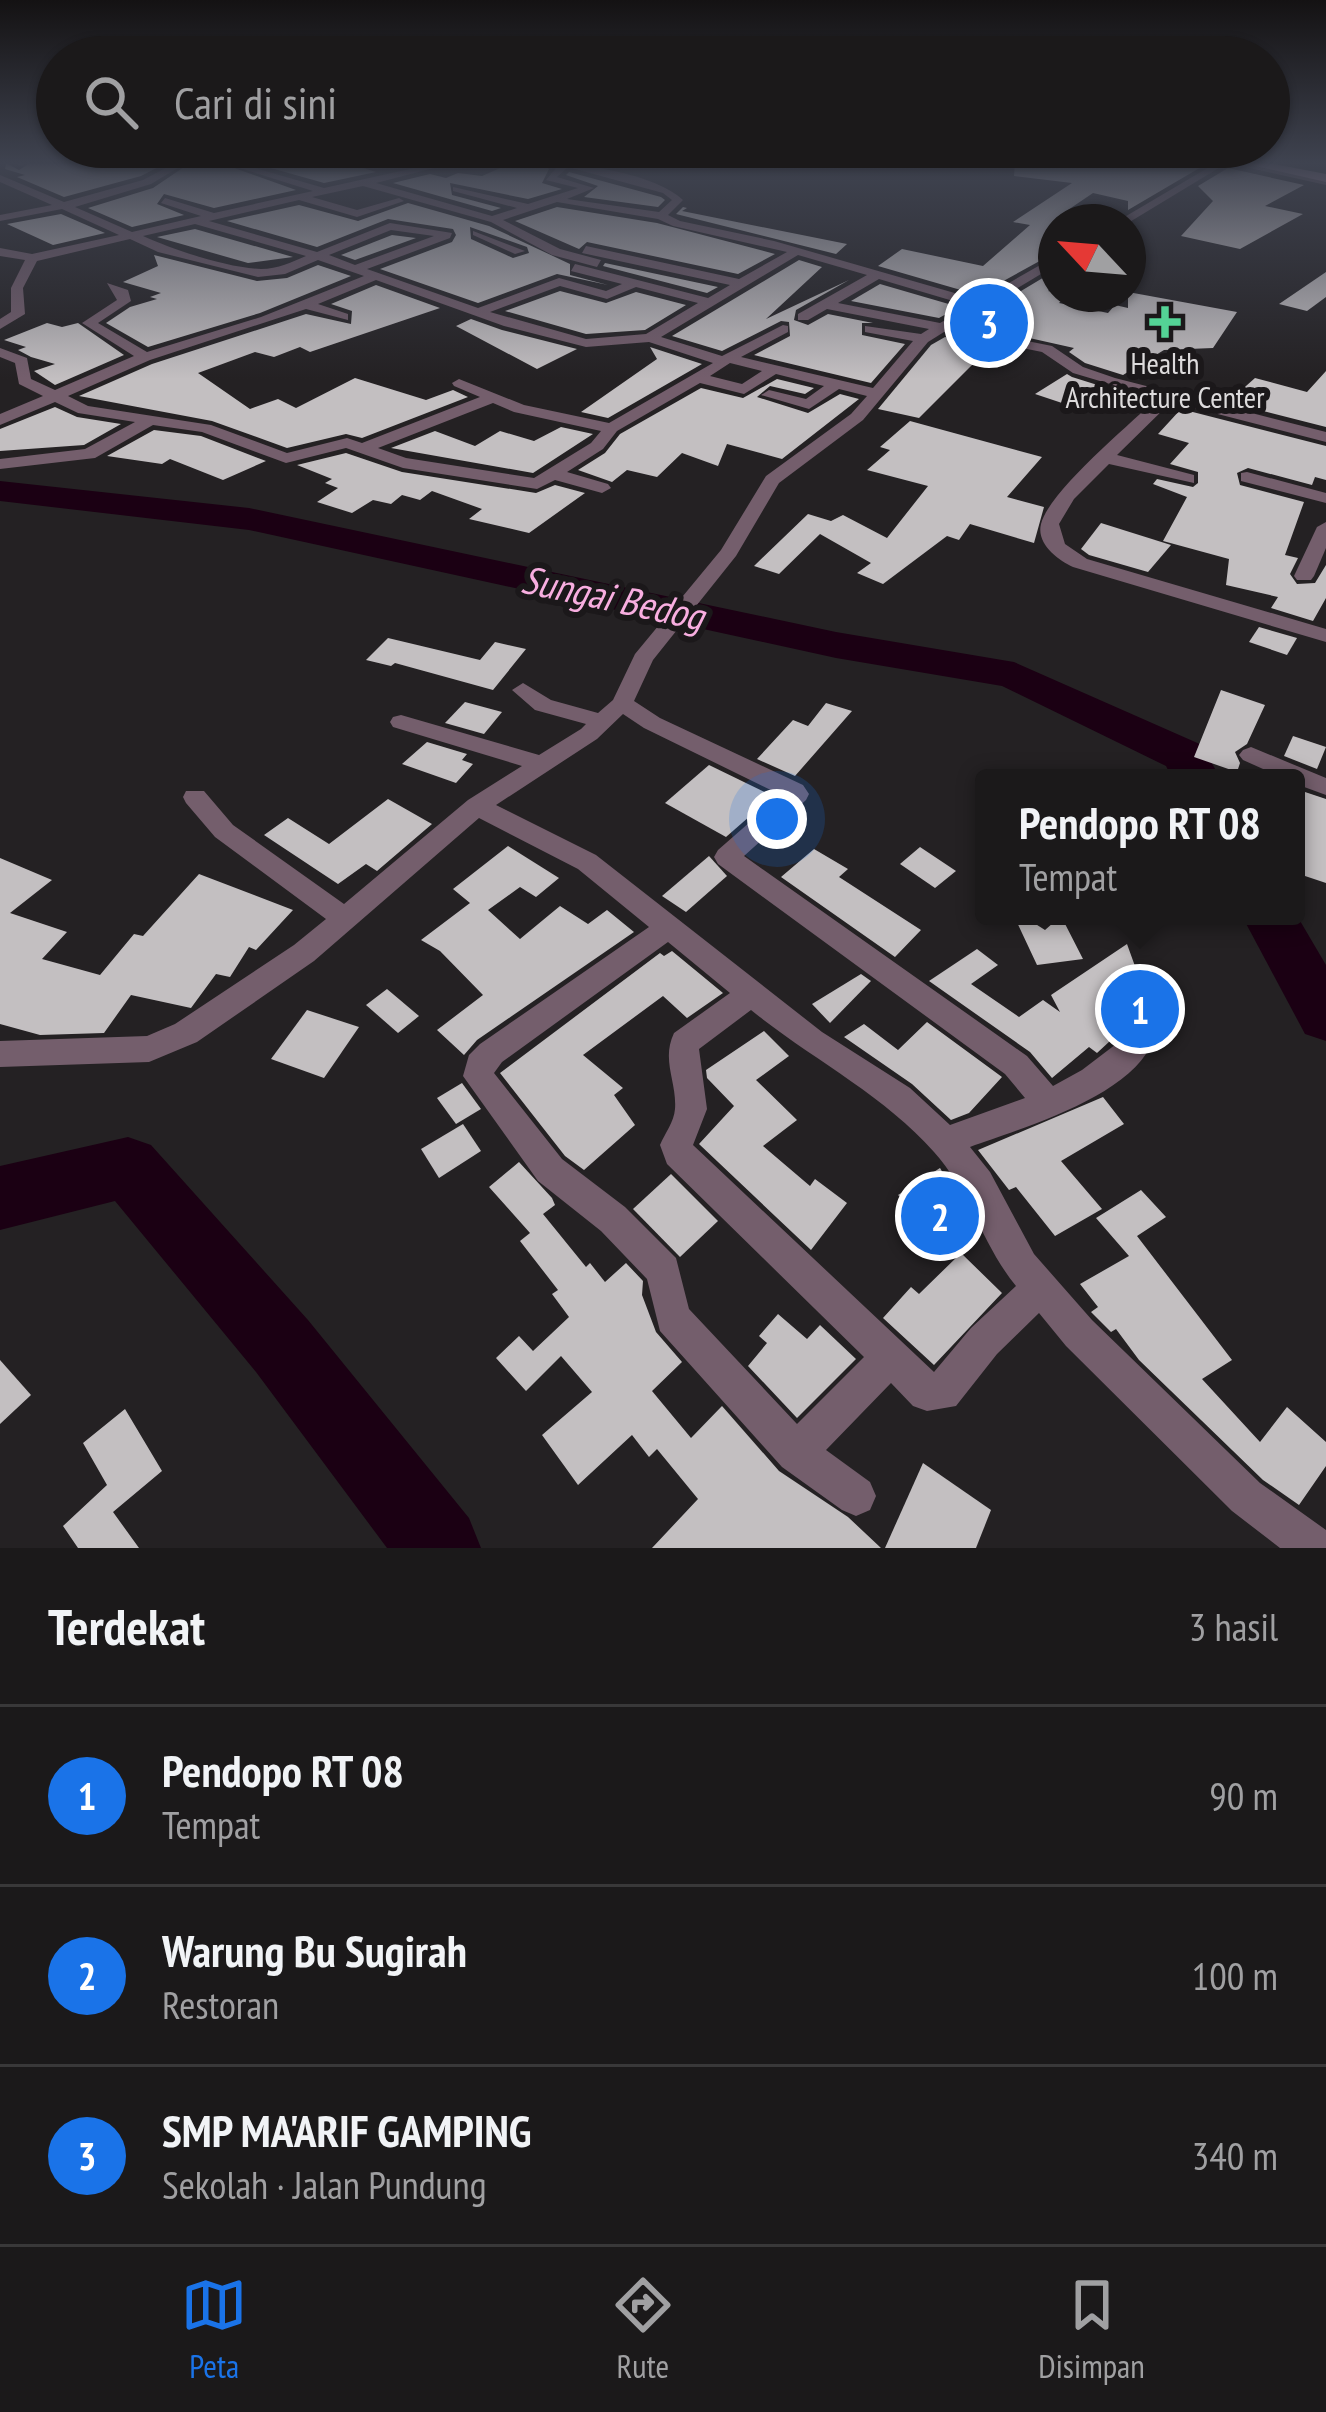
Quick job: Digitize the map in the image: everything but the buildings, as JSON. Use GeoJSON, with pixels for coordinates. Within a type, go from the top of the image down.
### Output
{"type":"FeatureCollection","features":[{"type":"Feature","properties":{"kind":"street"},"geometry":{"type":"LineString","coordinates":[[0,266],[131,235]]}},
{"type":"Feature","properties":{"kind":"street"},"geometry":{"type":"LineString","coordinates":[[133,235],[162,249],[263,273],[281,272],[368,235]]}},
{"type":"Feature","properties":{"kind":"street"},"geometry":{"type":"LineString","coordinates":[[248,235],[586,344],[649,338],[877,394]]}},
{"type":"Feature","properties":{"kind":"street"},"geometry":{"type":"LineString","coordinates":[[358,268],[447,235]]}},
{"type":"Feature","properties":{"kind":"street"},"geometry":{"type":"LineString","coordinates":[[486,235],[581,270],[709,302]]}},
{"type":"Feature","properties":{"kind":"street"},"geometry":{"type":"LineString","coordinates":[[522,235],[556,252],[597,263]]}},
{"type":"Feature","properties":{"kind":"street"},"geometry":{"type":"LineString","coordinates":[[675,270],[728,236],[977,304]]}},
{"type":"Feature","properties":{"kind":"street"},"geometry":{"type":"LineString","coordinates":[[586,250],[743,284]]}},
{"type":"Feature","properties":{"kind":"street"},"geometry":{"type":"LineString","coordinates":[[0,252],[32,258]]}},
{"type":"Feature","properties":{"kind":"street"},"geometry":{"type":"LineString","coordinates":[[649,338],[795,252]]}},
{"type":"Feature","properties":{"kind":"street"},"geometry":{"type":"LineString","coordinates":[[581,270],[613,256]]}},
{"type":"Feature","properties":{"kind":"street"},"geometry":{"type":"LineString","coordinates":[[0,325],[18,314],[17,288],[32,258]]}},
{"type":"Feature","properties":{"kind":"street"},"geometry":{"type":"LineString","coordinates":[[0,1054],[149,1049],[236,1001],[477,806],[613,712],[643,658],[713,572],[758,509],[772,480],[833,411],[877,394],[923,339],[1038,270]]}},
{"type":"Feature","properties":{"kind":"street"},"geometry":{"type":"LineString","coordinates":[[0,420],[146,357],[286,312],[306,298],[378,275]]}},
{"type":"Feature","properties":{"kind":"street"},"geometry":{"type":"LineString","coordinates":[[803,316],[875,276]]}},
{"type":"Feature","properties":{"kind":"street"},"geometry":{"type":"LineString","coordinates":[[512,282],[537,290]]}},
{"type":"Feature","properties":{"kind":"street"},"geometry":{"type":"LineString","coordinates":[[478,312],[561,282],[607,295],[633,284]]}},
{"type":"Feature","properties":{"kind":"street"},"geometry":{"type":"LineString","coordinates":[[112,286],[123,293],[124,301],[89,323],[146,357]]}},
{"type":"Feature","properties":{"kind":"street"},"geometry":{"type":"LineString","coordinates":[[306,298],[343,317]]}},
{"type":"Feature","properties":{"kind":"street"},"geometry":{"type":"LineString","coordinates":[[824,304],[1047,350],[1078,370],[1325,435]]}},
{"type":"Feature","properties":{"kind":"street"},"geometry":{"type":"LineString","coordinates":[[286,312],[316,323]]}},
{"type":"Feature","properties":{"kind":"street"},"geometry":{"type":"LineString","coordinates":[[0,352],[22,361],[24,381],[48,397],[84,410],[206,428],[286,458],[340,442],[403,463],[538,484],[597,446],[611,428],[783,328]]}},
{"type":"Feature","properties":{"kind":"street"},"geometry":{"type":"LineString","coordinates":[[870,329],[923,339]]}},
{"type":"Feature","properties":{"kind":"street"},"geometry":{"type":"LineString","coordinates":[[698,378],[744,389],[773,370]]}},
{"type":"Feature","properties":{"kind":"street"},"geometry":{"type":"LineString","coordinates":[[459,383],[489,399],[585,426],[611,428]]}},
{"type":"Feature","properties":{"kind":"street"},"geometry":{"type":"LineString","coordinates":[[833,411],[835,385]]}},
{"type":"Feature","properties":{"kind":"street"},"geometry":{"type":"LineString","coordinates":[[769,395],[833,411]]}},
{"type":"Feature","properties":{"kind":"street"},"geometry":{"type":"LineString","coordinates":[[1168,396],[1066,496],[1050,524],[1053,542],[1067,558],[1326,636]]}},
{"type":"Feature","properties":{"kind":"street"},"geometry":{"type":"LineString","coordinates":[[364,448],[489,399]]}},
{"type":"Feature","properties":{"kind":"street"},"geometry":{"type":"LineString","coordinates":[[0,464],[88,454],[148,421]]}},
{"type":"Feature","properties":{"kind":"street"},"geometry":{"type":"LineString","coordinates":[[1104,458],[1188,478]]}},
{"type":"Feature","properties":{"kind":"street"},"geometry":{"type":"LineString","coordinates":[[554,474],[602,488]]}},
{"type":"Feature","properties":{"kind":"street"},"geometry":{"type":"LineString","coordinates":[[1247,477],[1326,498]]}},
{"type":"Feature","properties":{"kind":"street"},"geometry":{"type":"LineString","coordinates":[[1304,576],[1320,556],[1326,527]]}},
{"type":"Feature","properties":{"kind":"street"},"geometry":{"type":"LineString","coordinates":[[523,690],[543,705],[613,712],[652,723],[794,790],[796,794],[727,857],[1016,1065],[1048,1103]]}},
{"type":"Feature","properties":{"kind":"street"},"geometry":{"type":"LineString","coordinates":[[401,722],[539,764]]}},
{"type":"Feature","properties":{"kind":"street"},"geometry":{"type":"LineString","coordinates":[[1251,755],[1284,769]]}},
{"type":"Feature","properties":{"kind":"street"},"geometry":{"type":"LineString","coordinates":[[196,797],[224,831],[344,918]]}},
{"type":"Feature","properties":{"kind":"street"},"geometry":{"type":"LineString","coordinates":[[477,806],[587,862],[856,1074],[898,1098],[945,1141],[978,1183],[1022,1266],[1079,1333],[1246,1497],[1315,1548]]}},
{"type":"Feature","properties":{"kind":"street"},"geometry":{"type":"LineString","coordinates":[[671,926],[491,1053],[479,1064],[478,1076],[550,1170],[613,1219],[663,1270],[674,1318],[796,1453],[856,1496]]}},
{"type":"Feature","properties":{"kind":"street"},"geometry":{"type":"LineString","coordinates":[[751,994],[686,1042],[682,1051],[691,1105],[676,1145],[919,1385],[937,1395],[1041,1286]]}},
{"type":"Feature","properties":{"kind":"street"},"geometry":{"type":"LineString","coordinates":[[945,1141],[1048,1103],[1097,1079],[1135,1047]]}},
{"type":"Feature","properties":{"kind":"street"},"geometry":{"type":"LineString","coordinates":[[796,1453],[890,1357]]}},
{"type":"Feature","properties":{"kind":"waterway","name":"Sungai Bedog"},"geometry":{"type":"LineString","coordinates":[[0,491],[249,519],[836,645],[1014,675],[1185,756],[1192,769]]}},
{"type":"Feature","properties":{"kind":"waterway","name":"Sungai Bedog"},"geometry":{"type":"LineString","coordinates":[[1274,925],[1326,1017]]}},
{"type":"Feature","properties":{"kind":"waterway"},"geometry":{"type":"LineString","coordinates":[[0,1198],[128,1167],[282,1346],[439,1548]]}},
{"type":"Feature","properties":{"kind":"place","name":"Health Architecture Center"},"geometry":{"type":"Point","coordinates":[1165,322]}},
{"type":"Feature","properties":{"kind":"place","name":"SMP MA'ARIF GAMPING"},"geometry":{"type":"Point","coordinates":[989,323]}},
{"type":"Feature","properties":{"kind":"place","name":"Pendopo RT 08"},"geometry":{"type":"Point","coordinates":[1140,1009]}},
{"type":"Feature","properties":{"kind":"place","name":"Warung Bu Sugirah"},"geometry":{"type":"Point","coordinates":[940,1216]}}]}
